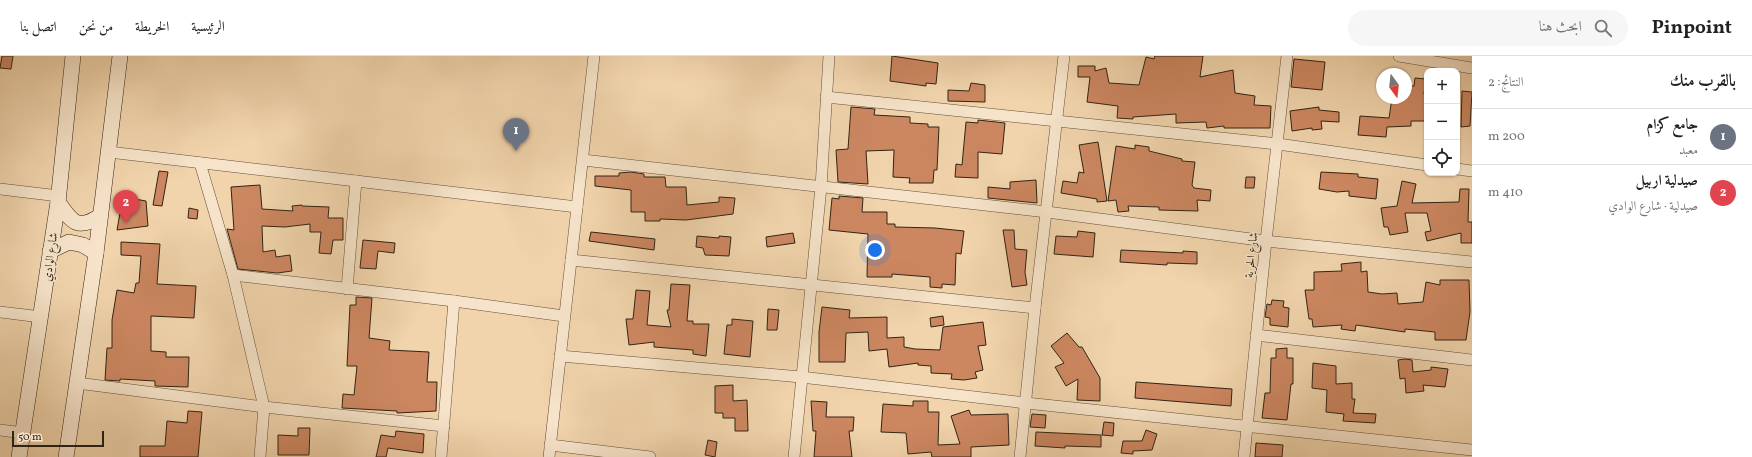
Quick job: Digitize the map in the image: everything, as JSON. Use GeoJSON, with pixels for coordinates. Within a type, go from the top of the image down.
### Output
{"type":"FeatureCollection","features":[{"type":"Feature","properties":{"kind":"main road","name":"شارع الوادي"},"geometry":{"type":"LineString","coordinates":[[20,457],[58,199],[73,56]]}},
{"type":"Feature","properties":{"kind":"main road"},"geometry":{"type":"LineString","coordinates":[[66,457],[96,253],[120,56]]}},
{"type":"Feature","properties":{"kind":"main road"},"geometry":{"type":"LineString","coordinates":[[58,199],[71,220],[79,224],[90,223],[100,216]]}},
{"type":"Feature","properties":{"kind":"main road"},"geometry":{"type":"LineString","coordinates":[[50,251],[69,242],[83,245],[96,253]]}},
{"type":"Feature","properties":{"kind":"street"},"geometry":{"type":"LineString","coordinates":[[549,457],[594,56]]}},
{"type":"Feature","properties":{"kind":"street"},"geometry":{"type":"LineString","coordinates":[[794,457],[821,187],[829,56]]}},
{"type":"Feature","properties":{"kind":"street"},"geometry":{"type":"LineString","coordinates":[[1020,457],[1035,308],[1064,56]]}},
{"type":"Feature","properties":{"kind":"street","name":"شارع الحرية"},"geometry":{"type":"LineString","coordinates":[[1244,457],[1287,56]]}},
{"type":"Feature","properties":{"kind":"street"},"geometry":{"type":"LineString","coordinates":[[1399,56],[1472,68]]}},
{"type":"Feature","properties":{"kind":"street"},"geometry":{"type":"LineString","coordinates":[[826,96],[1278,144],[1424,165]]}},
{"type":"Feature","properties":{"kind":"street"},"geometry":{"type":"LineString","coordinates":[[109,152],[577,207]]}},
{"type":"Feature","properties":{"kind":"street"},"geometry":{"type":"LineString","coordinates":[[583,160],[1047,212],[1266,241],[1472,262]]}},
{"type":"Feature","properties":{"kind":"street"},"geometry":{"type":"LineString","coordinates":[[200,163],[233,275],[264,407],[260,457]]}},
{"type":"Feature","properties":{"kind":"street"},"geometry":{"type":"LineString","coordinates":[[1460,169],[1472,171]]}},
{"type":"Feature","properties":{"kind":"street"},"geometry":{"type":"LineString","coordinates":[[347,289],[356,181]]}},
{"type":"Feature","properties":{"kind":"street"},"geometry":{"type":"LineString","coordinates":[[0,189],[58,199]]}},
{"type":"Feature","properties":{"kind":"street"},"geometry":{"type":"LineString","coordinates":[[571,260],[1035,308]]}},
{"type":"Feature","properties":{"kind":"street"},"geometry":{"type":"LineString","coordinates":[[233,275],[454,301],[564,316]]}},
{"type":"Feature","properties":{"kind":"street"},"geometry":{"type":"LineString","coordinates":[[440,457],[444,426],[454,301]]}},
{"type":"Feature","properties":{"kind":"street"},"geometry":{"type":"LineString","coordinates":[[0,312],[41,317]]}},
{"type":"Feature","properties":{"kind":"street"},"geometry":{"type":"LineString","coordinates":[[1256,335],[1472,360]]}},
{"type":"Feature","properties":{"kind":"street"},"geometry":{"type":"LineString","coordinates":[[560,356],[801,377],[1026,403],[1472,450]]}},
{"type":"Feature","properties":{"kind":"street"},"geometry":{"type":"LineString","coordinates":[[77,384],[264,407],[444,426]]}},
{"type":"Feature","properties":{"kind":"street"},"geometry":{"type":"LineString","coordinates":[[0,430],[23,433]]}},
{"type":"Feature","properties":{"kind":"street"},"geometry":{"type":"LineString","coordinates":[[550,445],[650,457]]}},
{"type":"Feature","properties":{"kind":"building"},"geometry":{"type":"Polygon","coordinates":[[[2,56],[13,56],[11,69],[0,68],[2,56]]]}},
{"type":"Feature","properties":{"kind":"building"},"geometry":{"type":"Polygon","coordinates":[[[892,56],[938,63],[936,84],[926,83],[926,86],[890,81],[892,56]]]}},
{"type":"Feature","properties":{"kind":"building"},"geometry":{"type":"Polygon","coordinates":[[[1155,56],[1203,56],[1200,77],[1233,70],[1235,93],[1255,96],[1254,105],[1271,106],[1270,128],[1224,128],[1224,126],[1207,128],[1206,122],[1176,123],[1176,114],[1133,117],[1133,119],[1117,118],[1118,106],[1087,102],[1090,77],[1078,77],[1078,66],[1095,66],[1095,71],[1106,68],[1109,83],[1139,85],[1146,57],[1154,59],[1155,56]]]}},
{"type":"Feature","properties":{"kind":"building"},"geometry":{"type":"Polygon","coordinates":[[[1294,59],[1325,62],[1322,90],[1291,87],[1294,59]]]}},
{"type":"Feature","properties":{"kind":"building"},"geometry":{"type":"Polygon","coordinates":[[[1415,78],[1424,79],[1424,121],[1411,121],[1411,126],[1387,127],[1386,137],[1358,135],[1360,116],[1389,118],[1391,104],[1412,104],[1412,86],[1414,86],[1415,78]]]}},
{"type":"Feature","properties":{"kind":"building"},"geometry":{"type":"Polygon","coordinates":[[[971,83],[985,85],[985,102],[948,101],[948,90],[969,91],[971,83]]]}},
{"type":"Feature","properties":{"kind":"building"},"geometry":{"type":"Polygon","coordinates":[[[1462,91],[1472,92],[1470,126],[1461,127],[1462,91]]]}},
{"type":"Feature","properties":{"kind":"building"},"geometry":{"type":"Polygon","coordinates":[[[851,107],[875,109],[874,115],[910,117],[910,123],[928,124],[928,127],[939,127],[937,170],[934,170],[933,183],[909,183],[910,178],[893,177],[894,150],[866,151],[868,184],[838,182],[836,150],[848,149],[851,107]]]}},
{"type":"Feature","properties":{"kind":"building"},"geometry":{"type":"Polygon","coordinates":[[[1319,107],[1319,110],[1339,112],[1339,122],[1321,121],[1322,129],[1312,130],[1312,128],[1292,131],[1290,111],[1319,107]]]}},
{"type":"Feature","properties":{"kind":"building"},"geometry":{"type":"Polygon","coordinates":[[[978,120],[1005,123],[1002,154],[978,152],[978,178],[955,177],[956,164],[962,165],[966,122],[978,123],[978,120]]]}},
{"type":"Feature","properties":{"kind":"building"},"geometry":{"type":"Polygon","coordinates":[[[1098,142],[1107,201],[1097,202],[1097,199],[1061,193],[1063,181],[1077,183],[1079,172],[1084,173],[1079,145],[1098,142]]]}},
{"type":"Feature","properties":{"kind":"building"},"geometry":{"type":"Polygon","coordinates":[[[1135,145],[1149,147],[1149,151],[1182,159],[1182,161],[1195,162],[1192,185],[1194,188],[1211,190],[1210,201],[1197,200],[1198,211],[1159,210],[1159,207],[1128,206],[1129,211],[1118,212],[1116,200],[1108,201],[1116,146],[1135,149],[1135,145]]]}},
{"type":"Feature","properties":{"kind":"building"},"geometry":{"type":"Polygon","coordinates":[[[159,171],[168,172],[162,206],[153,205],[159,171]]]}},
{"type":"Feature","properties":{"kind":"building"},"geometry":{"type":"Polygon","coordinates":[[[631,172],[644,174],[644,177],[665,177],[666,187],[686,187],[687,205],[719,202],[719,197],[735,198],[733,214],[686,220],[660,219],[660,221],[645,221],[645,212],[631,212],[631,190],[595,186],[595,176],[619,176],[619,173],[631,172]]]}},
{"type":"Feature","properties":{"kind":"building"},"geometry":{"type":"Polygon","coordinates":[[[1321,172],[1358,174],[1358,177],[1378,179],[1376,199],[1349,196],[1349,191],[1337,192],[1319,189],[1321,172]]]}},
{"type":"Feature","properties":{"kind":"building"},"geometry":{"type":"Polygon","coordinates":[[[1246,177],[1255,177],[1254,188],[1245,188],[1246,177]]]}},
{"type":"Feature","properties":{"kind":"building"},"geometry":{"type":"Polygon","coordinates":[[[1036,180],[1037,203],[988,198],[988,187],[1010,189],[1010,182],[1036,180]]]}},
{"type":"Feature","properties":{"kind":"building"},"geometry":{"type":"Polygon","coordinates":[[[1402,181],[1416,184],[1412,203],[1459,202],[1460,189],[1469,189],[1468,222],[1472,222],[1472,243],[1461,243],[1461,233],[1427,241],[1425,232],[1431,231],[1427,213],[1405,213],[1408,232],[1390,235],[1388,227],[1384,227],[1381,208],[1397,206],[1402,181]]]}},
{"type":"Feature","properties":{"kind":"building"},"geometry":{"type":"Polygon","coordinates":[[[260,185],[262,209],[293,211],[292,206],[302,205],[329,207],[328,218],[343,218],[343,240],[333,240],[331,254],[319,253],[321,232],[310,232],[310,224],[285,227],[262,226],[263,252],[275,250],[276,257],[290,255],[292,271],[277,273],[238,269],[227,229],[234,230],[231,187],[260,185]]]}},
{"type":"Feature","properties":{"kind":"building"},"geometry":{"type":"Polygon","coordinates":[[[839,196],[863,198],[862,212],[887,212],[887,224],[895,224],[895,227],[935,228],[964,231],[961,254],[956,253],[955,285],[942,284],[942,288],[930,287],[930,277],[892,274],[892,277],[867,277],[868,234],[829,230],[832,198],[839,199],[839,196]]]}},
{"type":"Feature","properties":{"kind":"building"},"geometry":{"type":"Polygon","coordinates":[[[129,198],[146,201],[148,226],[117,230],[120,213],[126,214],[129,198]]]}},
{"type":"Feature","properties":{"kind":"building"},"geometry":{"type":"Polygon","coordinates":[[[189,208],[198,210],[197,219],[188,218],[189,208]]]}},
{"type":"Feature","properties":{"kind":"building"},"geometry":{"type":"Polygon","coordinates":[[[1003,230],[1014,230],[1015,249],[1027,250],[1025,272],[1027,285],[1012,287],[1003,230]]]}},
{"type":"Feature","properties":{"kind":"building"},"geometry":{"type":"Polygon","coordinates":[[[1078,231],[1095,233],[1093,257],[1054,254],[1056,236],[1077,237],[1078,231]]]}},
{"type":"Feature","properties":{"kind":"building"},"geometry":{"type":"Polygon","coordinates":[[[591,232],[655,239],[654,250],[589,241],[591,232]]]}},
{"type":"Feature","properties":{"kind":"building"},"geometry":{"type":"Polygon","coordinates":[[[793,233],[795,243],[767,247],[766,237],[793,233]]]}},
{"type":"Feature","properties":{"kind":"building"},"geometry":{"type":"Polygon","coordinates":[[[697,236],[719,238],[719,236],[731,237],[729,256],[705,255],[703,248],[696,247],[697,236]]]}},
{"type":"Feature","properties":{"kind":"building"},"geometry":{"type":"Polygon","coordinates":[[[363,240],[395,243],[394,253],[378,251],[376,269],[360,268],[363,240]]]}},
{"type":"Feature","properties":{"kind":"building"},"geometry":{"type":"Polygon","coordinates":[[[121,242],[160,244],[157,284],[196,286],[194,318],[151,316],[151,351],[166,352],[166,357],[189,357],[188,387],[155,386],[155,381],[120,379],[120,381],[105,380],[107,348],[112,348],[112,320],[117,290],[134,293],[136,283],[139,283],[141,256],[121,255],[121,242]]]}},
{"type":"Feature","properties":{"kind":"building"},"geometry":{"type":"Polygon","coordinates":[[[1121,250],[1183,253],[1183,251],[1197,252],[1197,264],[1167,263],[1167,265],[1120,262],[1121,250]]]}},
{"type":"Feature","properties":{"kind":"building"},"geometry":{"type":"Polygon","coordinates":[[[1361,262],[1361,272],[1367,271],[1368,292],[1382,294],[1397,293],[1398,304],[1423,302],[1426,282],[1440,285],[1440,280],[1469,280],[1470,312],[1466,340],[1435,340],[1435,332],[1405,329],[1405,332],[1356,325],[1355,331],[1341,329],[1342,325],[1313,327],[1312,319],[1309,319],[1305,290],[1314,290],[1314,272],[1342,271],[1341,264],[1361,262]]]}},
{"type":"Feature","properties":{"kind":"building"},"geometry":{"type":"Polygon","coordinates":[[[671,284],[690,285],[687,321],[693,321],[693,324],[709,324],[706,356],[693,354],[693,350],[654,347],[654,342],[629,345],[626,319],[633,319],[636,290],[650,291],[647,325],[671,327],[667,310],[669,310],[671,284]]]}},
{"type":"Feature","properties":{"kind":"building"},"geometry":{"type":"Polygon","coordinates":[[[356,297],[372,298],[369,338],[390,341],[389,350],[429,352],[427,382],[437,382],[436,411],[397,413],[397,411],[342,408],[343,394],[354,395],[357,366],[347,366],[350,305],[356,305],[356,297]]]}},
{"type":"Feature","properties":{"kind":"building"},"geometry":{"type":"Polygon","coordinates":[[[1272,300],[1284,301],[1283,307],[1289,308],[1288,327],[1270,325],[1270,318],[1265,317],[1267,304],[1271,305],[1272,300]]]}},
{"type":"Feature","properties":{"kind":"building"},"geometry":{"type":"Polygon","coordinates":[[[822,307],[850,310],[849,318],[887,317],[887,338],[904,337],[904,347],[915,349],[940,350],[943,327],[983,322],[986,345],[978,346],[983,370],[975,372],[977,378],[964,380],[951,379],[952,374],[931,373],[931,366],[918,365],[918,363],[889,367],[887,349],[869,351],[868,332],[846,333],[845,362],[819,362],[819,332],[822,307]]]}},
{"type":"Feature","properties":{"kind":"building"},"geometry":{"type":"Polygon","coordinates":[[[768,309],[779,310],[777,330],[767,330],[768,309]]]}},
{"type":"Feature","properties":{"kind":"building"},"geometry":{"type":"Polygon","coordinates":[[[943,316],[944,325],[931,327],[930,318],[943,316]]]}},
{"type":"Feature","properties":{"kind":"building"},"geometry":{"type":"Polygon","coordinates":[[[732,319],[753,321],[750,357],[724,354],[727,325],[732,325],[732,319]]]}},
{"type":"Feature","properties":{"kind":"building"},"geometry":{"type":"Polygon","coordinates":[[[1067,333],[1079,347],[1082,347],[1100,378],[1100,401],[1077,400],[1078,379],[1066,386],[1055,367],[1064,363],[1051,346],[1067,333]]]}},
{"type":"Feature","properties":{"kind":"building"},"geometry":{"type":"Polygon","coordinates":[[[1287,348],[1287,358],[1293,358],[1293,384],[1291,384],[1287,420],[1262,418],[1265,393],[1270,393],[1271,358],[1276,358],[1276,349],[1287,348]]]}},
{"type":"Feature","properties":{"kind":"building"},"geometry":{"type":"Polygon","coordinates":[[[1398,360],[1412,360],[1413,372],[1431,370],[1431,367],[1448,369],[1445,387],[1423,385],[1424,391],[1406,393],[1405,378],[1400,379],[1398,360]]]}},
{"type":"Feature","properties":{"kind":"building"},"geometry":{"type":"Polygon","coordinates":[[[1313,363],[1336,366],[1336,384],[1352,383],[1352,399],[1355,399],[1353,413],[1376,414],[1375,423],[1343,421],[1344,414],[1326,412],[1327,390],[1312,388],[1313,363]]]}},
{"type":"Feature","properties":{"kind":"building"},"geometry":{"type":"Polygon","coordinates":[[[1136,382],[1232,389],[1231,406],[1135,398],[1136,382]]]}},
{"type":"Feature","properties":{"kind":"building"},"geometry":{"type":"Polygon","coordinates":[[[733,385],[733,401],[747,400],[748,431],[735,431],[735,418],[723,418],[723,413],[715,413],[715,386],[733,385]]]}},
{"type":"Feature","properties":{"kind":"building"},"geometry":{"type":"Polygon","coordinates":[[[811,401],[827,402],[826,417],[854,417],[853,431],[849,431],[852,457],[814,457],[816,431],[813,431],[811,401]]]}},
{"type":"Feature","properties":{"kind":"building"},"geometry":{"type":"Polygon","coordinates":[[[913,401],[928,401],[928,412],[939,412],[938,445],[960,444],[951,416],[969,410],[971,415],[1008,414],[1009,445],[971,447],[971,457],[932,457],[931,452],[908,454],[906,433],[881,432],[883,404],[913,406],[913,401]]]}},
{"type":"Feature","properties":{"kind":"building"},"geometry":{"type":"Polygon","coordinates":[[[188,411],[202,412],[198,457],[140,457],[140,446],[165,446],[167,421],[187,423],[188,411]]]}},
{"type":"Feature","properties":{"kind":"building"},"geometry":{"type":"Polygon","coordinates":[[[1032,414],[1046,415],[1045,428],[1030,427],[1032,414]]]}},
{"type":"Feature","properties":{"kind":"building"},"geometry":{"type":"Polygon","coordinates":[[[1104,422],[1114,423],[1113,436],[1102,435],[1104,422]]]}},
{"type":"Feature","properties":{"kind":"building"},"geometry":{"type":"Polygon","coordinates":[[[298,428],[310,428],[309,455],[278,455],[278,435],[298,436],[298,428]]]}},
{"type":"Feature","properties":{"kind":"building"},"geometry":{"type":"Polygon","coordinates":[[[1146,430],[1157,434],[1152,450],[1133,451],[1133,454],[1121,453],[1123,441],[1142,441],[1146,430]]]}},
{"type":"Feature","properties":{"kind":"building"},"geometry":{"type":"Polygon","coordinates":[[[396,431],[424,434],[423,453],[388,448],[386,457],[376,457],[381,435],[395,437],[396,431]]]}},
{"type":"Feature","properties":{"kind":"building"},"geometry":{"type":"Polygon","coordinates":[[[1036,432],[1101,435],[1101,447],[1065,446],[1065,448],[1035,446],[1036,432]]]}},
{"type":"Feature","properties":{"kind":"building"},"geometry":{"type":"Polygon","coordinates":[[[708,440],[717,442],[715,457],[705,455],[708,440]]]}},
{"type":"Feature","properties":{"kind":"building"},"geometry":{"type":"Polygon","coordinates":[[[1256,443],[1283,445],[1282,457],[1255,457],[1256,443]]]}},
{"type":"Feature","properties":{"kind":"place","name":"جامع كزام"},"geometry":{"type":"Point","coordinates":[516,151]}},
{"type":"Feature","properties":{"kind":"place","name":"صيدلية اربيل"},"geometry":{"type":"Point","coordinates":[126,223]}}]}
